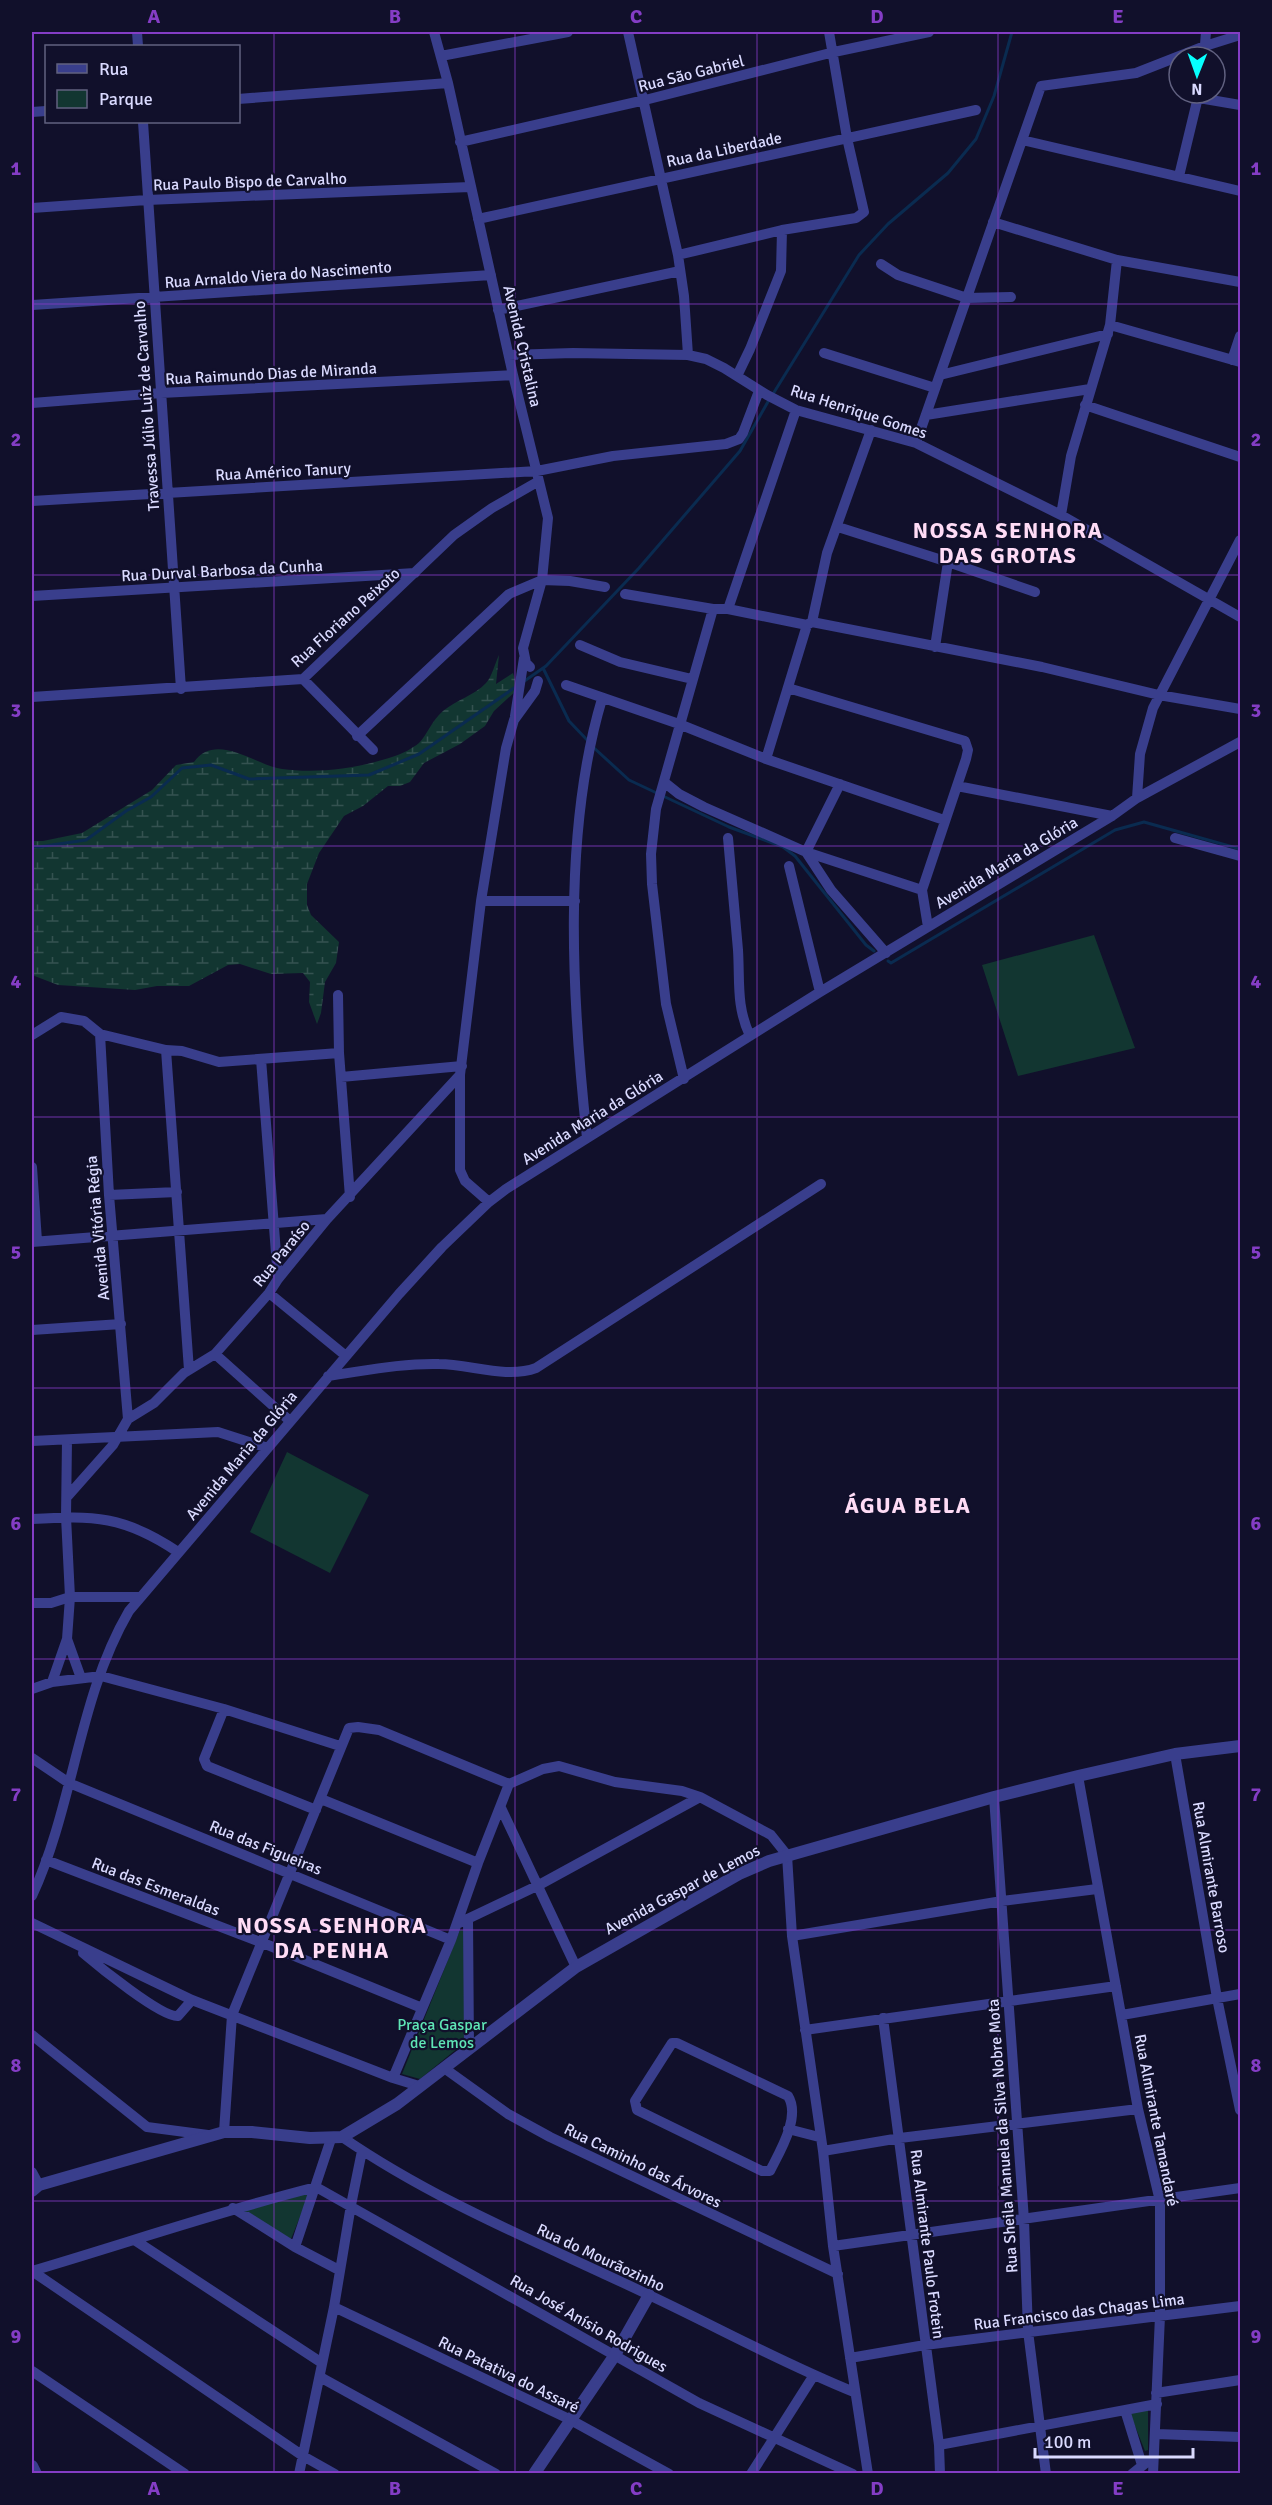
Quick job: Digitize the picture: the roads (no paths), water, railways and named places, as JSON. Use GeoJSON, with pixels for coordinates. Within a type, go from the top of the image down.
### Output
{"type":"FeatureCollection","features":[{"type":"Feature","properties":{"kind":"street","name":"Avenida Cristalina"},"geometry":{"type":"LineString","coordinates":[[434,32],[448,83],[498,310],[548,518],[543,580],[525,635],[527,662],[514,720]]}},
{"type":"Feature","properties":{"kind":"street"},"geometry":{"type":"LineString","coordinates":[[441,56],[568,32]]}},
{"type":"Feature","properties":{"kind":"street"},"geometry":{"type":"LineString","coordinates":[[628,32],[678,255],[688,355]]}},
{"type":"Feature","properties":{"kind":"street"},"geometry":{"type":"LineString","coordinates":[[678,255],[782,230],[856,218],[862,214],[864,210],[848,138],[829,32]]}},
{"type":"Feature","properties":{"kind":"street","name":"Rua São Gabriel"},"geometry":{"type":"LineString","coordinates":[[460,142],[645,100],[834,52],[929,32]]}},
{"type":"Feature","properties":{"kind":"street"},"geometry":{"type":"LineString","coordinates":[[1217,45],[1240,34]]}},
{"type":"Feature","properties":{"kind":"street"},"geometry":{"type":"LineString","coordinates":[[916,443],[1041,86],[1136,73],[1167,63]]}},
{"type":"Feature","properties":{"kind":"street"},"geometry":{"type":"LineString","coordinates":[[240,99],[448,83]]}},
{"type":"Feature","properties":{"kind":"street"},"geometry":{"type":"LineString","coordinates":[[1179,176],[1197,105]]}},
{"type":"Feature","properties":{"kind":"street","name":"Rua da Liberdade"},"geometry":{"type":"LineString","coordinates":[[478,219],[661,177],[976,110]]}},
{"type":"Feature","properties":{"kind":"street","name":"Travessa Júlio Luiz de Carvalho"},"geometry":{"type":"LineString","coordinates":[[143,123],[180,689]]}},
{"type":"Feature","properties":{"kind":"street"},"geometry":{"type":"LineString","coordinates":[[1022,140],[1240,191]]}},
{"type":"Feature","properties":{"kind":"street","name":"Rua Paulo Bispo de Carvalho"},"geometry":{"type":"LineString","coordinates":[[32,208],[147,200],[470,187]]}},
{"type":"Feature","properties":{"kind":"street"},"geometry":{"type":"LineString","coordinates":[[993,222],[1117,260],[1240,282]]}},
{"type":"Feature","properties":{"kind":"street"},"geometry":{"type":"LineString","coordinates":[[736,376],[750,349],[781,271],[782,230]]}},
{"type":"Feature","properties":{"kind":"street"},"geometry":{"type":"LineString","coordinates":[[1061,516],[1071,456],[1109,329],[1117,260]]}},
{"type":"Feature","properties":{"kind":"street"},"geometry":{"type":"LineString","coordinates":[[881,264],[898,275],[967,298],[1011,297]]}},
{"type":"Feature","properties":{"kind":"street"},"geometry":{"type":"LineString","coordinates":[[498,310],[680,271]]}},
{"type":"Feature","properties":{"kind":"street","name":"Rua Arnaldo Viera do Nascimento"},"geometry":{"type":"LineString","coordinates":[[32,305],[491,275]]}},
{"type":"Feature","properties":{"kind":"street"},"geometry":{"type":"LineString","coordinates":[[940,375],[1109,329],[1236,361],[1240,336]]}},
{"type":"Feature","properties":{"kind":"street","name":"Rua Henrique Gomes"},"geometry":{"type":"LineString","coordinates":[[509,356],[573,353],[688,355],[705,358],[792,408],[916,443],[1061,516],[1240,617]]}},
{"type":"Feature","properties":{"kind":"street"},"geometry":{"type":"LineString","coordinates":[[825,354],[936,388]]}},
{"type":"Feature","properties":{"kind":"street","name":"Rua Raimundo Dias de Miranda"},"geometry":{"type":"LineString","coordinates":[[32,403],[161,393],[513,375]]}},
{"type":"Feature","properties":{"kind":"street"},"geometry":{"type":"LineString","coordinates":[[926,414],[1090,389]]}},
{"type":"Feature","properties":{"kind":"street"},"geometry":{"type":"LineString","coordinates":[[538,476],[613,456],[734,441],[743,433],[763,393]]}},
{"type":"Feature","properties":{"kind":"street"},"geometry":{"type":"LineString","coordinates":[[1085,405],[1240,457]]}},
{"type":"Feature","properties":{"kind":"street"},"geometry":{"type":"LineString","coordinates":[[728,609],[792,408]]}},
{"type":"Feature","properties":{"kind":"street"},"geometry":{"type":"LineString","coordinates":[[766,759],[810,624],[822,572],[871,430]]}},
{"type":"Feature","properties":{"kind":"street","name":"Rua Américo Tanury"},"geometry":{"type":"LineString","coordinates":[[32,501],[538,476]]}},
{"type":"Feature","properties":{"kind":"street","name":"Rua Floriano Peixoto"},"geometry":{"type":"LineString","coordinates":[[32,697],[180,689],[303,679],[454,535],[538,476]]}},
{"type":"Feature","properties":{"kind":"street"},"geometry":{"type":"LineString","coordinates":[[838,527],[1035,592]]}},
{"type":"Feature","properties":{"kind":"street"},"geometry":{"type":"LineString","coordinates":[[1137,798],[1146,727],[1159,695],[1240,540]]}},
{"type":"Feature","properties":{"kind":"street"},"geometry":{"type":"LineString","coordinates":[[935,647],[948,562]]}},
{"type":"Feature","properties":{"kind":"street","name":"Rua Durval Barbosa da Cunha"},"geometry":{"type":"LineString","coordinates":[[32,596],[415,573]]}},
{"type":"Feature","properties":{"kind":"street"},"geometry":{"type":"LineString","coordinates":[[357,736],[509,594],[543,580],[570,581],[605,587]]}},
{"type":"Feature","properties":{"kind":"street"},"geometry":{"type":"LineString","coordinates":[[625,594],[713,609],[728,609],[935,647],[1042,668],[1159,695],[1240,709]]}},
{"type":"Feature","properties":{"kind":"street"},"geometry":{"type":"LineString","coordinates":[[684,1079],[672,1036],[661,972],[651,854],[656,809],[713,609]]}},
{"type":"Feature","properties":{"kind":"street"},"geometry":{"type":"LineString","coordinates":[[580,645],[620,662],[692,679]]}},
{"type":"Feature","properties":{"kind":"street"},"geometry":{"type":"LineString","coordinates":[[303,679],[373,750]]}},
{"type":"Feature","properties":{"kind":"street"},"geometry":{"type":"LineString","coordinates":[[489,1202],[465,1181],[460,1170],[461,1071],[481,901],[506,748],[514,720],[535,691],[538,681]]}},
{"type":"Feature","properties":{"kind":"street"},"geometry":{"type":"LineString","coordinates":[[566,685],[679,724],[766,759],[944,820]]}},
{"type":"Feature","properties":{"kind":"street"},"geometry":{"type":"LineString","coordinates":[[788,688],[965,741],[968,750],[921,890],[928,927]]}},
{"type":"Feature","properties":{"kind":"street"},"geometry":{"type":"LineString","coordinates":[[586,1138],[577,1016],[575,901],[588,752],[602,699]]}},
{"type":"Feature","properties":{"kind":"street","name":"Avenida Maria da Glória"},"geometry":{"type":"LineString","coordinates":[[32,1896],[46,1860],[114,1638],[139,1597],[442,1247],[489,1202],[586,1138],[684,1079],[820,992],[1112,816],[1137,798],[1240,742]]}},
{"type":"Feature","properties":{"kind":"street"},"geometry":{"type":"LineString","coordinates":[[806,852],[840,784]]}},
{"type":"Feature","properties":{"kind":"street"},"geometry":{"type":"LineString","coordinates":[[663,786],[704,807],[806,852],[921,890]]}},
{"type":"Feature","properties":{"kind":"street"},"geometry":{"type":"LineString","coordinates":[[957,786],[1112,816]]}},
{"type":"Feature","properties":{"kind":"street"},"geometry":{"type":"LineString","coordinates":[[728,838],[738,953],[739,1002],[743,1021],[750,1036]]}},
{"type":"Feature","properties":{"kind":"street"},"geometry":{"type":"LineString","coordinates":[[1175,838],[1240,856]]}},
{"type":"Feature","properties":{"kind":"street"},"geometry":{"type":"LineString","coordinates":[[806,852],[831,890],[886,953]]}},
{"type":"Feature","properties":{"kind":"street"},"geometry":{"type":"LineString","coordinates":[[789,866],[820,992]]}},
{"type":"Feature","properties":{"kind":"street"},"geometry":{"type":"LineString","coordinates":[[481,901],[575,901]]}},
{"type":"Feature","properties":{"kind":"street"},"geometry":{"type":"LineString","coordinates":[[338,995],[339,1053],[350,1197]]}},
{"type":"Feature","properties":{"kind":"street"},"geometry":{"type":"LineString","coordinates":[[32,1035],[61,1017],[84,1021],[100,1034],[166,1050],[182,1051],[219,1062],[339,1053]]}},
{"type":"Feature","properties":{"kind":"street","name":"Avenida Vitória Régia"},"geometry":{"type":"LineString","coordinates":[[100,1034],[108,1196],[128,1419]]}},
{"type":"Feature","properties":{"kind":"street"},"geometry":{"type":"LineString","coordinates":[[166,1050],[181,1231],[189,1370]]}},
{"type":"Feature","properties":{"kind":"street"},"geometry":{"type":"LineString","coordinates":[[261,1059],[278,1279]]}},
{"type":"Feature","properties":{"kind":"street"},"geometry":{"type":"LineString","coordinates":[[341,1077],[461,1071]]}},
{"type":"Feature","properties":{"kind":"street","name":"Rua Paraíso"},"geometry":{"type":"LineString","coordinates":[[128,1419],[154,1403],[189,1370],[215,1354],[269,1293],[327,1219],[350,1197],[461,1071]]}},
{"type":"Feature","properties":{"kind":"street"},"geometry":{"type":"LineString","coordinates":[[32,1167],[34,1242],[327,1219]]}},
{"type":"Feature","properties":{"kind":"street"},"geometry":{"type":"LineString","coordinates":[[328,1376],[437,1364],[509,1372],[523,1372],[536,1368],[821,1184]]}},
{"type":"Feature","properties":{"kind":"street"},"geometry":{"type":"LineString","coordinates":[[108,1196],[177,1192]]}},
{"type":"Feature","properties":{"kind":"street"},"geometry":{"type":"LineString","coordinates":[[269,1293],[346,1356]]}},
{"type":"Feature","properties":{"kind":"street"},"geometry":{"type":"LineString","coordinates":[[32,1330],[121,1324]]}},
{"type":"Feature","properties":{"kind":"street"},"geometry":{"type":"LineString","coordinates":[[215,1354],[290,1421]]}},
{"type":"Feature","properties":{"kind":"street"},"geometry":{"type":"LineString","coordinates":[[67,1497],[116,1442],[128,1419]]}},
{"type":"Feature","properties":{"kind":"street"},"geometry":{"type":"LineString","coordinates":[[32,1441],[116,1442],[223,1433],[268,1448]]}},
{"type":"Feature","properties":{"kind":"street"},"geometry":{"type":"LineString","coordinates":[[52,1682],[67,1639],[70,1597],[66,1517],[67,1440]]}},
{"type":"Feature","properties":{"kind":"street"},"geometry":{"type":"LineString","coordinates":[[32,1519],[66,1517],[117,1521],[178,1552]]}},
{"type":"Feature","properties":{"kind":"street"},"geometry":{"type":"LineString","coordinates":[[32,1603],[51,1603],[70,1597],[139,1597]]}},
{"type":"Feature","properties":{"kind":"street"},"geometry":{"type":"LineString","coordinates":[[67,1639],[81,1678]]}},
{"type":"Feature","properties":{"kind":"street"},"geometry":{"type":"LineString","coordinates":[[32,1689],[52,1682],[101,1676],[224,1709],[340,1746]]}},
{"type":"Feature","properties":{"kind":"street"},"geometry":{"type":"LineString","coordinates":[[224,1709],[204,1759],[207,1766],[316,1810]]}},
{"type":"Feature","properties":{"kind":"street"},"geometry":{"type":"LineString","coordinates":[[218,2134],[232,2015],[349,1728],[379,1730],[509,1784]]}},
{"type":"Feature","properties":{"kind":"street","name":"Avenida Gaspar de Lemos"},"geometry":{"type":"LineString","coordinates":[[337,2138],[397,2104],[576,1966],[740,1874],[787,1855],[994,1797],[1175,1754],[1240,1746]]}},
{"type":"Feature","properties":{"kind":"street","name":"Rua Almirante Barroso"},"geometry":{"type":"LineString","coordinates":[[1175,1754],[1217,1998],[1240,2110]]}},
{"type":"Feature","properties":{"kind":"street","name":"Rua das Figueiras"},"geometry":{"type":"LineString","coordinates":[[32,1758],[69,1783],[451,1940]]}},
{"type":"Feature","properties":{"kind":"street"},"geometry":{"type":"LineString","coordinates":[[393,2078],[451,1940],[509,1784],[543,1768],[559,1766],[615,1782],[682,1791],[700,1797],[771,1835],[787,1855],[792,1936],[854,2392],[868,2474]]}},
{"type":"Feature","properties":{"kind":"street","name":"Rua Almirante Tamandaré"},"geometry":{"type":"LineString","coordinates":[[1078,1776],[1138,2109],[1160,2201],[1161,2316],[1154,2474]]}},
{"type":"Feature","properties":{"kind":"street"},"geometry":{"type":"LineString","coordinates":[[457,1924],[539,1885],[700,1797]]}},
{"type":"Feature","properties":{"kind":"street","name":"Rua Sheila Manuela da Silva Nobre Mota"},"geometry":{"type":"LineString","coordinates":[[994,1797],[1015,2124],[1024,2220],[1028,2331],[1046,2474]]}},
{"type":"Feature","properties":{"kind":"street"},"geometry":{"type":"LineString","coordinates":[[321,1799],[478,1863]]}},
{"type":"Feature","properties":{"kind":"street"},"geometry":{"type":"LineString","coordinates":[[501,1808],[576,1966]]}},
{"type":"Feature","properties":{"kind":"street","name":"Rua das Esmeraldas"},"geometry":{"type":"LineString","coordinates":[[46,1860],[263,1943],[422,2008]]}},
{"type":"Feature","properties":{"kind":"street"},"geometry":{"type":"LineString","coordinates":[[792,1936],[1002,1901],[1097,1889]]}},
{"type":"Feature","properties":{"kind":"street"},"geometry":{"type":"LineString","coordinates":[[468,1920],[470,2047]]}},
{"type":"Feature","properties":{"kind":"street"},"geometry":{"type":"LineString","coordinates":[[32,1923],[192,2000],[419,2086]]}},
{"type":"Feature","properties":{"kind":"street"},"geometry":{"type":"LineString","coordinates":[[74,1944],[115,1978],[167,2014],[178,2016],[192,2000]]}},
{"type":"Feature","properties":{"kind":"street"},"geometry":{"type":"LineString","coordinates":[[805,2030],[1116,1986]]}},
{"type":"Feature","properties":{"kind":"street"},"geometry":{"type":"LineString","coordinates":[[1122,2014],[1240,1994]]}},
{"type":"Feature","properties":{"kind":"street","name":"Rua Almirante Paulo Frotein"},"geometry":{"type":"LineString","coordinates":[[883,2018],[939,2445],[940,2474]]}},
{"type":"Feature","properties":{"kind":"street"},"geometry":{"type":"LineString","coordinates":[[32,2035],[147,2127],[218,2134],[252,2132],[337,2138],[316,2187],[295,2247]]}},
{"type":"Feature","properties":{"kind":"street"},"geometry":{"type":"LineString","coordinates":[[677,2043],[788,2096],[793,2113],[788,2129],[770,2170],[764,2172],[641,2113],[634,2104],[669,2045],[677,2043]]}},
{"type":"Feature","properties":{"kind":"street","name":"Rua Caminho das Árvores"},"geometry":{"type":"LineString","coordinates":[[444,2068],[508,2114],[550,2137],[838,2274]]}},
{"type":"Feature","properties":{"kind":"street"},"geometry":{"type":"LineString","coordinates":[[823,2151],[900,2138],[1138,2109]]}},
{"type":"Feature","properties":{"kind":"street"},"geometry":{"type":"LineString","coordinates":[[788,2129],[819,2137]]}},
{"type":"Feature","properties":{"kind":"street"},"geometry":{"type":"LineString","coordinates":[[32,2172],[35,2188],[218,2134]]}},
{"type":"Feature","properties":{"kind":"street","name":"Rua do Mourãozinho"},"geometry":{"type":"LineString","coordinates":[[337,2138],[488,2222],[854,2392]]}},
{"type":"Feature","properties":{"kind":"street"},"geometry":{"type":"LineString","coordinates":[[299,2474],[334,2307],[362,2151]]}},
{"type":"Feature","properties":{"kind":"street"},"geometry":{"type":"LineString","coordinates":[[32,2271],[136,2241],[233,2208],[316,2187]]}},
{"type":"Feature","properties":{"kind":"street","name":"Rua José Anísio Rodrigues"},"geometry":{"type":"LineString","coordinates":[[316,2187],[699,2403],[853,2474]]}},
{"type":"Feature","properties":{"kind":"street"},"geometry":{"type":"LineString","coordinates":[[834,2246],[910,2233],[1024,2220],[1240,2188]]}},
{"type":"Feature","properties":{"kind":"street"},"geometry":{"type":"LineString","coordinates":[[233,2208],[295,2247],[339,2270]]}},
{"type":"Feature","properties":{"kind":"street"},"geometry":{"type":"LineString","coordinates":[[136,2241],[322,2363]]}},
{"type":"Feature","properties":{"kind":"street"},"geometry":{"type":"LineString","coordinates":[[32,2271],[303,2456],[335,2474]]}},
{"type":"Feature","properties":{"kind":"street"},"geometry":{"type":"LineString","coordinates":[[534,2474],[569,2419],[615,2355],[649,2295]]}},
{"type":"Feature","properties":{"kind":"street","name":"Rua Francisco das Chagas Lima"},"geometry":{"type":"LineString","coordinates":[[850,2358],[1028,2331],[1240,2306]]}},
{"type":"Feature","properties":{"kind":"street","name":"Rua Patativa do Assaré"},"geometry":{"type":"LineString","coordinates":[[334,2307],[569,2419],[669,2474]]}},
{"type":"Feature","properties":{"kind":"street"},"geometry":{"type":"LineString","coordinates":[[32,2371],[185,2474]]}},
{"type":"Feature","properties":{"kind":"street"},"geometry":{"type":"LineString","coordinates":[[751,2474],[814,2375]]}},
{"type":"Feature","properties":{"kind":"street"},"geometry":{"type":"LineString","coordinates":[[320,2378],[496,2474]]}},
{"type":"Feature","properties":{"kind":"street"},"geometry":{"type":"LineString","coordinates":[[939,2445],[1125,2410],[1156,2398],[1240,2380]]}},
{"type":"Feature","properties":{"kind":"street"},"geometry":{"type":"LineString","coordinates":[[1125,2410],[1142,2466]]}},
{"type":"Feature","properties":{"kind":"street"},"geometry":{"type":"LineString","coordinates":[[1156,2434],[1240,2437]]}},
{"type":"Feature","properties":{"kind":"street"},"geometry":{"type":"LineString","coordinates":[[1132,2474],[1154,2456]]}},
{"type":"Feature","properties":{"kind":"street"},"geometry":{"type":"LineString","coordinates":[[32,2466],[36,2474]]}},
{"type":"Feature","properties":{"kind":"waterway"},"geometry":{"type":"LineString","coordinates":[[773,394],[859,255],[888,224],[948,173],[976,139],[994,96],[1012,32]]}},
{"type":"Feature","properties":{"kind":"waterway"},"geometry":{"type":"LineString","coordinates":[[523,682],[546,666],[639,568],[740,451],[769,400]]}},
{"type":"Feature","properties":{"kind":"waterway"},"geometry":{"type":"LineString","coordinates":[[543,668],[569,721],[589,742]]}},
{"type":"Feature","properties":{"kind":"waterway"},"geometry":{"type":"LineString","coordinates":[[32,846],[86,840],[126,811],[151,797],[182,768],[211,765],[249,779],[369,775],[419,754],[517,686]]}},
{"type":"Feature","properties":{"kind":"waterway"},"geometry":{"type":"LineString","coordinates":[[593,747],[629,780],[729,827],[783,847],[795,856],[866,945],[874,951]]}},
{"type":"Feature","properties":{"kind":"waterway"},"geometry":{"type":"LineString","coordinates":[[888,961],[891,963],[1115,830],[1144,822],[1240,849]]}},
{"type":"Feature","properties":{"kind":"district","name":"NOSSA SENHORA DAS GROTAS"},"geometry":{"type":"Point","coordinates":[1008,542]}},
{"type":"Feature","properties":{"kind":"district","name":"ÁGUA BELA"},"geometry":{"type":"Point","coordinates":[908,1505]}},
{"type":"Feature","properties":{"kind":"district","name":"NOSSA SENHORA DA PENHA"},"geometry":{"type":"Point","coordinates":[332,1938]}},
{"type":"Feature","properties":{"kind":"park label","name":"Praça Gaspar de Lemos"},"geometry":{"type":"Point","coordinates":[442,2033]}}]}
